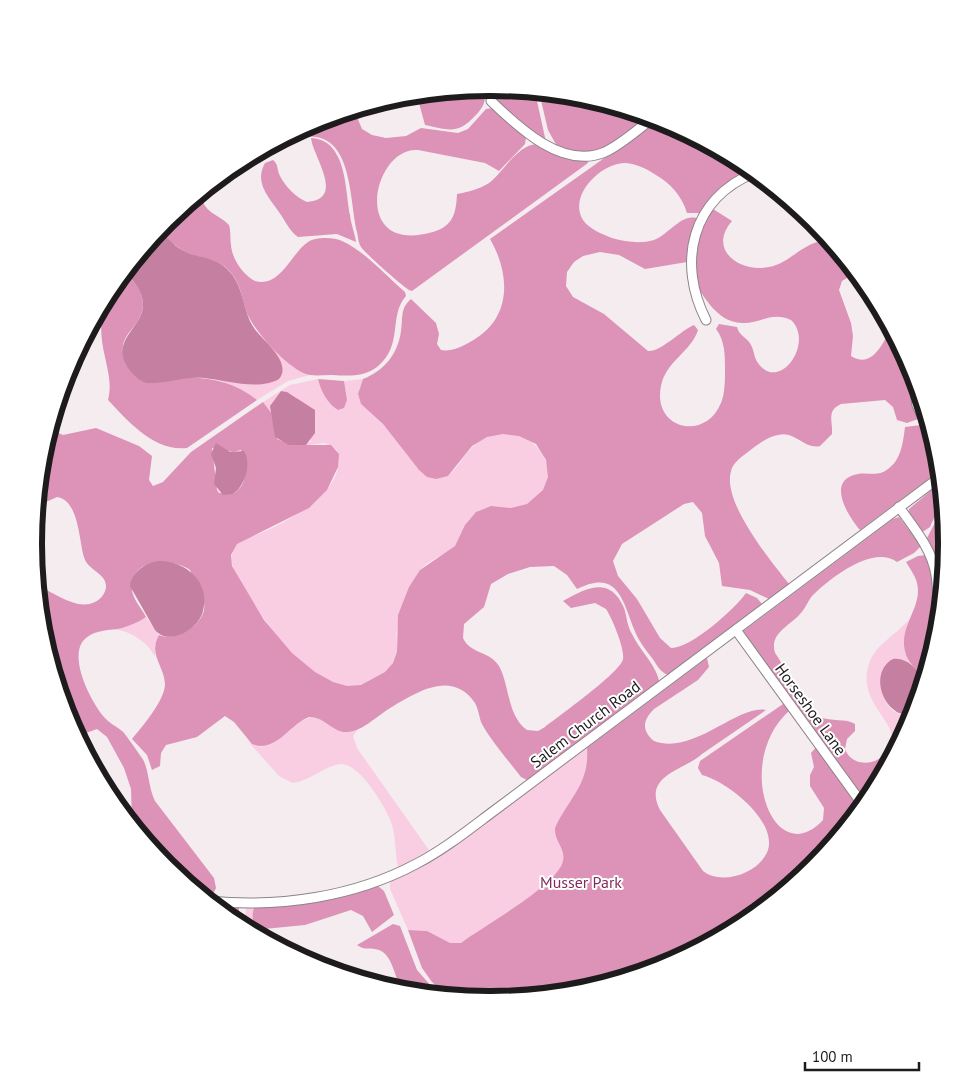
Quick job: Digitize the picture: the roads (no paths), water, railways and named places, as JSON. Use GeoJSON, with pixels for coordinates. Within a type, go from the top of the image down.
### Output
{"type":"FeatureCollection","features":[{"type":"Feature","properties":{"kind":"street"},"geometry":{"type":"LineString","coordinates":[[491,101],[536,139],[553,148],[576,155],[592,156],[610,150],[645,124]]}},
{"type":"Feature","properties":{"kind":"street"},"geometry":{"type":"LineString","coordinates":[[706,320],[692,283],[690,261],[694,238],[706,212],[717,198],[747,177]]}},
{"type":"Feature","properties":{"kind":"street","name":"Salem Church Road"},"geometry":{"type":"LineString","coordinates":[[221,902],[254,903],[316,897],[371,883],[415,865],[461,835],[933,482]]}},
{"type":"Feature","properties":{"kind":"street"},"geometry":{"type":"LineString","coordinates":[[899,508],[924,544],[933,563],[936,579]]}},
{"type":"Feature","properties":{"kind":"street","name":"Horseshoe Lane"},"geometry":{"type":"LineString","coordinates":[[736,630],[858,798]]}},
{"type":"Feature","properties":{"kind":"park label","name":"Musser Park"},"geometry":{"type":"Point","coordinates":[581,882]}}]}
